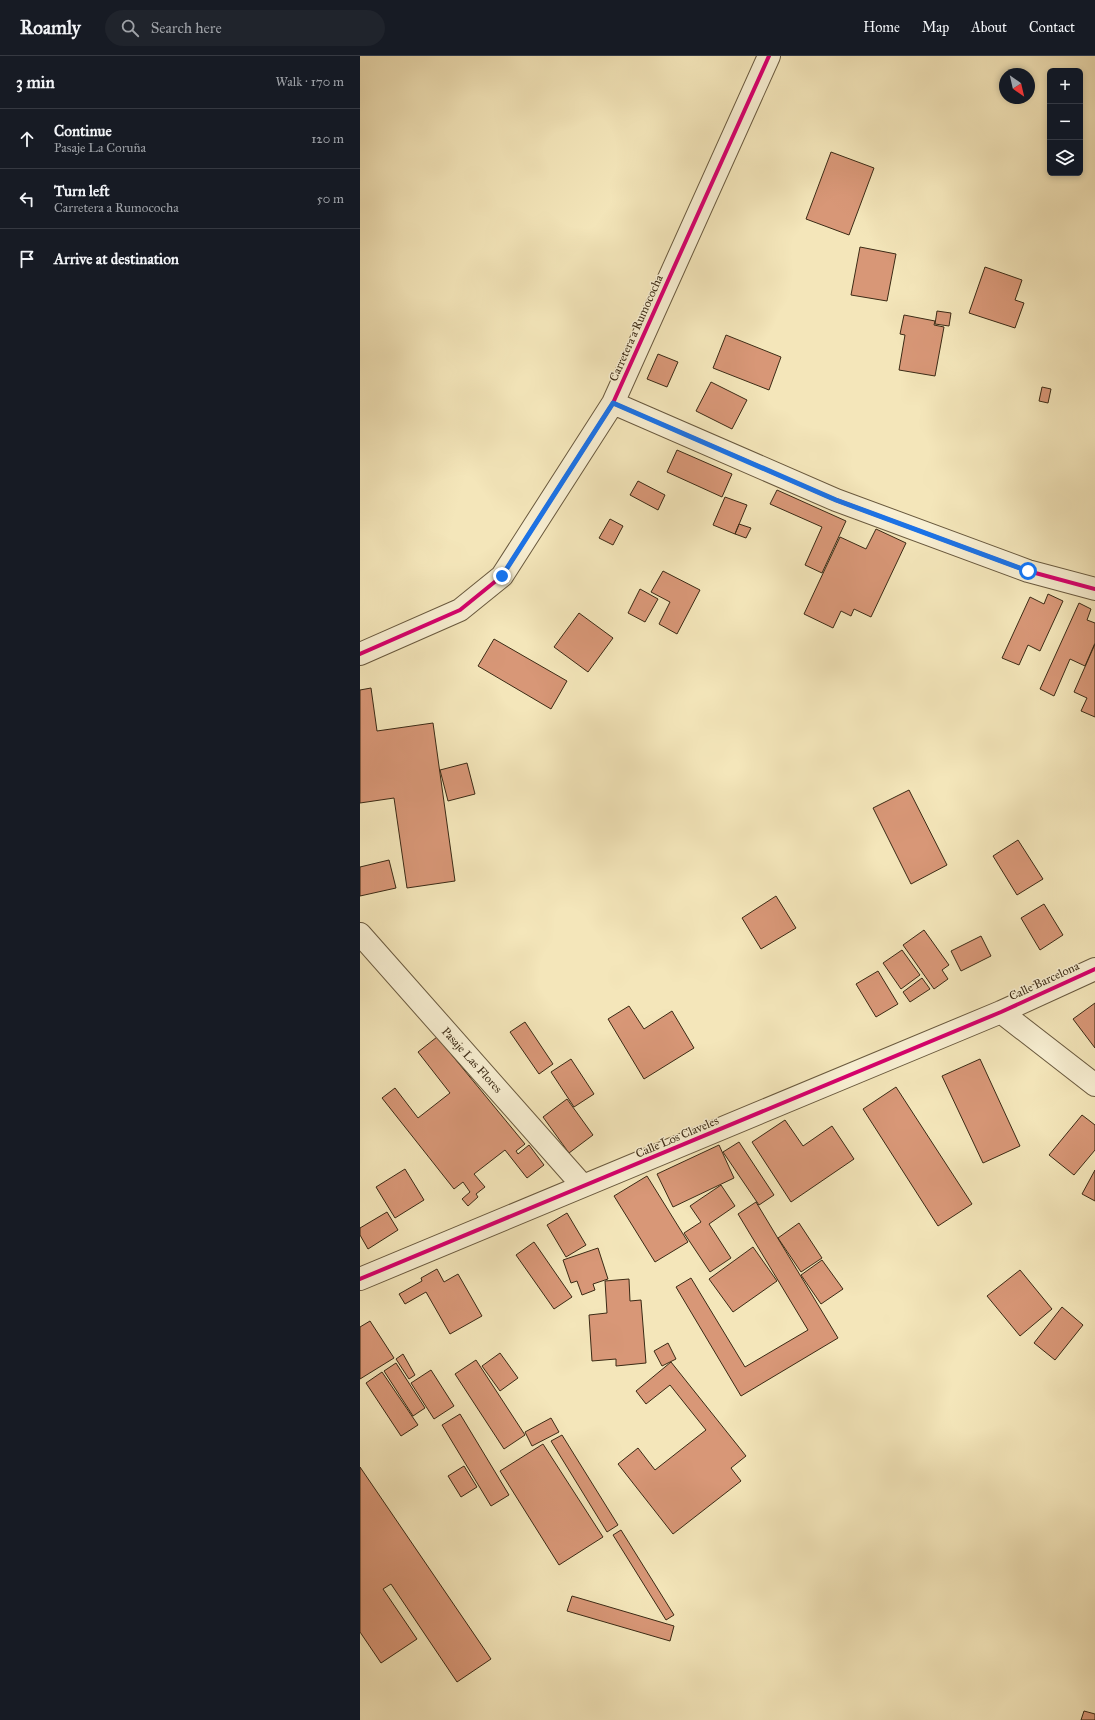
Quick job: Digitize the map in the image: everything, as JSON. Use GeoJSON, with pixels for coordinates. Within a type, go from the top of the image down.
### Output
{"type":"FeatureCollection","features":[{"type":"Feature","properties":{"kind":"street","name":"Carretera a Rumococha"},"geometry":{"type":"LineString","coordinates":[[360,654],[460,610],[502,576],[613,403],[769,56]]}},
{"type":"Feature","properties":{"kind":"street"},"geometry":{"type":"LineString","coordinates":[[613,403],[836,500],[1028,571],[1095,589]]}},
{"type":"Feature","properties":{"kind":"street","name":"Pasaje Las Flores"},"geometry":{"type":"LineString","coordinates":[[360,934],[583,1186]]}},
{"type":"Feature","properties":{"kind":"street","name":"Calle Barcelona"},"geometry":{"type":"LineString","coordinates":[[1001,1012],[1095,969]]}},
{"type":"Feature","properties":{"kind":"street"},"geometry":{"type":"LineString","coordinates":[[1001,1012],[1095,1085]]}},
{"type":"Feature","properties":{"kind":"street","name":"Calle Los Claveles"},"geometry":{"type":"LineString","coordinates":[[360,1279],[1001,1012]]}},
{"type":"Feature","properties":{"kind":"building"},"geometry":{"type":"Polygon","coordinates":[[[831,152],[874,168],[849,235],[806,219],[831,152]]]}},
{"type":"Feature","properties":{"kind":"building"},"geometry":{"type":"Polygon","coordinates":[[[860,247],[896,254],[887,301],[851,295],[860,247]]]}},
{"type":"Feature","properties":{"kind":"building"},"geometry":{"type":"Polygon","coordinates":[[[985,267],[1022,280],[1015,300],[1024,303],[1015,328],[969,313],[985,267]]]}},
{"type":"Feature","properties":{"kind":"building"},"geometry":{"type":"Polygon","coordinates":[[[937,311],[951,313],[949,326],[935,324],[937,311]]]}},
{"type":"Feature","properties":{"kind":"building"},"geometry":{"type":"Polygon","coordinates":[[[904,315],[935,321],[934,325],[944,327],[935,376],[899,370],[905,335],[900,334],[904,315]]]}},
{"type":"Feature","properties":{"kind":"building"},"geometry":{"type":"Polygon","coordinates":[[[726,335],[781,357],[769,390],[713,368],[726,335]]]}},
{"type":"Feature","properties":{"kind":"building"},"geometry":{"type":"Polygon","coordinates":[[[658,354],[678,362],[667,387],[647,379],[658,354]]]}},
{"type":"Feature","properties":{"kind":"building"},"geometry":{"type":"Polygon","coordinates":[[[711,382],[747,400],[732,429],[696,411],[711,382]]]}},
{"type":"Feature","properties":{"kind":"building"},"geometry":{"type":"Polygon","coordinates":[[[1042,387],[1051,389],[1048,403],[1039,401],[1042,387]]]}},
{"type":"Feature","properties":{"kind":"building"},"geometry":{"type":"Polygon","coordinates":[[[677,450],[732,474],[722,497],[667,472],[677,450]]]}},
{"type":"Feature","properties":{"kind":"building"},"geometry":{"type":"Polygon","coordinates":[[[638,481],[665,495],[658,510],[630,495],[638,481]]]}},
{"type":"Feature","properties":{"kind":"building"},"geometry":{"type":"Polygon","coordinates":[[[777,490],[846,521],[822,573],[805,565],[822,527],[770,504],[777,490]]]}},
{"type":"Feature","properties":{"kind":"building"},"geometry":{"type":"Polygon","coordinates":[[[725,497],[747,505],[735,534],[713,525],[725,497]]]}},
{"type":"Feature","properties":{"kind":"building"},"geometry":{"type":"Polygon","coordinates":[[[610,519],[623,526],[613,545],[599,538],[610,519]]]}},
{"type":"Feature","properties":{"kind":"building"},"geometry":{"type":"Polygon","coordinates":[[[739,524],[751,528],[746,538],[735,534],[739,524]]]}},
{"type":"Feature","properties":{"kind":"building"},"geometry":{"type":"Polygon","coordinates":[[[876,529],[906,543],[871,617],[854,609],[851,616],[841,611],[833,628],[804,614],[840,537],[866,549],[876,529]]]}},
{"type":"Feature","properties":{"kind":"building"},"geometry":{"type":"Polygon","coordinates":[[[663,571],[700,590],[677,634],[659,624],[670,602],[651,592],[663,571]]]}},
{"type":"Feature","properties":{"kind":"building"},"geometry":{"type":"Polygon","coordinates":[[[640,589],[658,599],[645,622],[628,613],[640,589]]]}},
{"type":"Feature","properties":{"kind":"building"},"geometry":{"type":"Polygon","coordinates":[[[1048,594],[1063,601],[1040,651],[1028,645],[1019,665],[1002,658],[1030,597],[1044,604],[1048,594]]]}},
{"type":"Feature","properties":{"kind":"building"},"geometry":{"type":"Polygon","coordinates":[[[1079,603],[1091,609],[1087,620],[1095,623],[1095,643],[1085,666],[1070,659],[1054,696],[1040,689],[1079,603]]]}},
{"type":"Feature","properties":{"kind":"building"},"geometry":{"type":"Polygon","coordinates":[[[579,613],[613,638],[588,672],[554,647],[579,613]]]}},
{"type":"Feature","properties":{"kind":"building"},"geometry":{"type":"Polygon","coordinates":[[[494,639],[567,681],[551,709],[478,666],[494,639]]]}},
{"type":"Feature","properties":{"kind":"building"},"geometry":{"type":"Polygon","coordinates":[[[1095,644],[1095,717],[1081,711],[1087,698],[1074,692],[1095,644]]]}},
{"type":"Feature","properties":{"kind":"building"},"geometry":{"type":"Polygon","coordinates":[[[371,688],[377,731],[433,723],[455,881],[407,888],[394,798],[360,803],[360,690],[371,688]]]}},
{"type":"Feature","properties":{"kind":"building"},"geometry":{"type":"Polygon","coordinates":[[[467,763],[475,794],[448,801],[440,770],[467,763]]]}},
{"type":"Feature","properties":{"kind":"building"},"geometry":{"type":"Polygon","coordinates":[[[909,790],[947,865],[911,884],[873,808],[909,790]]]}},
{"type":"Feature","properties":{"kind":"building"},"geometry":{"type":"Polygon","coordinates":[[[1018,840],[1043,879],[1017,895],[993,856],[1018,840]]]}},
{"type":"Feature","properties":{"kind":"building"},"geometry":{"type":"Polygon","coordinates":[[[389,860],[396,888],[360,896],[360,867],[389,860]]]}},
{"type":"Feature","properties":{"kind":"building"},"geometry":{"type":"Polygon","coordinates":[[[776,896],[796,928],[761,949],[742,918],[776,896]]]}},
{"type":"Feature","properties":{"kind":"building"},"geometry":{"type":"Polygon","coordinates":[[[1044,904],[1063,935],[1040,950],[1021,918],[1044,904]]]}},
{"type":"Feature","properties":{"kind":"building"},"geometry":{"type":"Polygon","coordinates":[[[924,930],[949,965],[942,970],[948,979],[934,989],[903,945],[924,930]]]}},
{"type":"Feature","properties":{"kind":"building"},"geometry":{"type":"Polygon","coordinates":[[[981,936],[991,956],[961,971],[951,951],[981,936]]]}},
{"type":"Feature","properties":{"kind":"building"},"geometry":{"type":"Polygon","coordinates":[[[902,950],[920,975],[901,989],[883,963],[902,950]]]}},
{"type":"Feature","properties":{"kind":"building"},"geometry":{"type":"Polygon","coordinates":[[[878,971],[898,1004],[876,1017],[856,984],[878,971]]]}},
{"type":"Feature","properties":{"kind":"building"},"geometry":{"type":"Polygon","coordinates":[[[922,978],[930,989],[910,1002],[903,992],[922,978]]]}},
{"type":"Feature","properties":{"kind":"building"},"geometry":{"type":"Polygon","coordinates":[[[1095,1003],[1095,1048],[1073,1019],[1095,1003]]]}},
{"type":"Feature","properties":{"kind":"building"},"geometry":{"type":"Polygon","coordinates":[[[629,1006],[644,1029],[672,1011],[694,1048],[644,1079],[608,1019],[629,1006]]]}},
{"type":"Feature","properties":{"kind":"building"},"geometry":{"type":"Polygon","coordinates":[[[525,1022],[553,1064],[539,1074],[510,1032],[525,1022]]]}},
{"type":"Feature","properties":{"kind":"building"},"geometry":{"type":"Polygon","coordinates":[[[437,1037],[525,1144],[516,1151],[518,1154],[529,1145],[544,1165],[527,1178],[505,1150],[474,1174],[485,1187],[476,1194],[478,1197],[468,1206],[462,1199],[470,1192],[463,1182],[454,1189],[382,1098],[395,1088],[418,1118],[450,1093],[418,1052],[437,1037]]]}},
{"type":"Feature","properties":{"kind":"building"},"geometry":{"type":"Polygon","coordinates":[[[571,1059],[594,1094],[574,1107],[551,1072],[571,1059]]]}},
{"type":"Feature","properties":{"kind":"building"},"geometry":{"type":"Polygon","coordinates":[[[980,1059],[1020,1146],[983,1163],[942,1076],[980,1059]]]}},
{"type":"Feature","properties":{"kind":"building"},"geometry":{"type":"Polygon","coordinates":[[[896,1087],[972,1204],[938,1226],[863,1109],[896,1087]]]}},
{"type":"Feature","properties":{"kind":"building"},"geometry":{"type":"Polygon","coordinates":[[[567,1099],[593,1135],[569,1153],[543,1117],[567,1099]]]}},
{"type":"Feature","properties":{"kind":"building"},"geometry":{"type":"Polygon","coordinates":[[[1082,1115],[1095,1125],[1095,1150],[1074,1175],[1049,1155],[1082,1115]]]}},
{"type":"Feature","properties":{"kind":"building"},"geometry":{"type":"Polygon","coordinates":[[[785,1120],[803,1146],[832,1126],[854,1159],[791,1202],[752,1142],[785,1120]]]}},
{"type":"Feature","properties":{"kind":"building"},"geometry":{"type":"Polygon","coordinates":[[[739,1142],[774,1195],[759,1205],[723,1152],[739,1142]]]}},
{"type":"Feature","properties":{"kind":"building"},"geometry":{"type":"Polygon","coordinates":[[[719,1145],[734,1178],[673,1207],[657,1174],[719,1145]]]}},
{"type":"Feature","properties":{"kind":"building"},"geometry":{"type":"Polygon","coordinates":[[[405,1169],[424,1200],[395,1218],[376,1187],[405,1169]]]}},
{"type":"Feature","properties":{"kind":"building"},"geometry":{"type":"Polygon","coordinates":[[[1095,1170],[1095,1201],[1082,1194],[1095,1170]]]}},
{"type":"Feature","properties":{"kind":"building"},"geometry":{"type":"Polygon","coordinates":[[[647,1176],[688,1242],[655,1262],[614,1196],[647,1176]]]}},
{"type":"Feature","properties":{"kind":"building"},"geometry":{"type":"Polygon","coordinates":[[[721,1185],[735,1206],[709,1224],[731,1258],[710,1272],[684,1233],[701,1222],[690,1206],[721,1185]]]}},
{"type":"Feature","properties":{"kind":"building"},"geometry":{"type":"Polygon","coordinates":[[[756,1202],[838,1338],[741,1396],[676,1287],[691,1278],[745,1367],[808,1330],[738,1214],[756,1202]]]}},
{"type":"Feature","properties":{"kind":"building"},"geometry":{"type":"Polygon","coordinates":[[[387,1212],[398,1230],[368,1249],[360,1235],[360,1228],[387,1212]]]}},
{"type":"Feature","properties":{"kind":"building"},"geometry":{"type":"Polygon","coordinates":[[[567,1213],[586,1245],[566,1257],[547,1225],[567,1213]]]}},
{"type":"Feature","properties":{"kind":"building"},"geometry":{"type":"Polygon","coordinates":[[[799,1223],[822,1258],[801,1272],[778,1238],[799,1223]]]}},
{"type":"Feature","properties":{"kind":"building"},"geometry":{"type":"Polygon","coordinates":[[[534,1242],[572,1297],[554,1309],[516,1255],[534,1242]]]}},
{"type":"Feature","properties":{"kind":"building"},"geometry":{"type":"Polygon","coordinates":[[[753,1247],[777,1281],[733,1312],[709,1279],[753,1247]]]}},
{"type":"Feature","properties":{"kind":"building"},"geometry":{"type":"Polygon","coordinates":[[[598,1248],[608,1279],[593,1284],[595,1290],[582,1295],[577,1281],[571,1283],[563,1260],[598,1248]]]}},
{"type":"Feature","properties":{"kind":"building"},"geometry":{"type":"Polygon","coordinates":[[[822,1260],[843,1289],[821,1304],[801,1275],[822,1260]]]}},
{"type":"Feature","properties":{"kind":"building"},"geometry":{"type":"Polygon","coordinates":[[[437,1269],[444,1282],[458,1274],[482,1316],[450,1334],[426,1292],[405,1304],[399,1294],[422,1281],[421,1278],[437,1269]]]}},
{"type":"Feature","properties":{"kind":"building"},"geometry":{"type":"Polygon","coordinates":[[[1020,1270],[1052,1309],[1020,1336],[987,1296],[1020,1270]]]}},
{"type":"Feature","properties":{"kind":"building"},"geometry":{"type":"Polygon","coordinates":[[[629,1279],[630,1301],[641,1300],[646,1363],[616,1366],[616,1359],[592,1361],[589,1315],[607,1313],[605,1281],[629,1279]]]}},
{"type":"Feature","properties":{"kind":"building"},"geometry":{"type":"Polygon","coordinates":[[[1062,1307],[1083,1325],[1055,1360],[1034,1343],[1062,1307]]]}},
{"type":"Feature","properties":{"kind":"building"},"geometry":{"type":"Polygon","coordinates":[[[370,1321],[394,1358],[360,1379],[360,1327],[370,1321]]]}},
{"type":"Feature","properties":{"kind":"building"},"geometry":{"type":"Polygon","coordinates":[[[668,1343],[676,1359],[662,1366],[654,1351],[668,1343]]]}},
{"type":"Feature","properties":{"kind":"building"},"geometry":{"type":"Polygon","coordinates":[[[500,1353],[518,1378],[500,1391],[482,1366],[500,1353]]]}},
{"type":"Feature","properties":{"kind":"building"},"geometry":{"type":"Polygon","coordinates":[[[403,1354],[415,1375],[409,1379],[396,1359],[403,1354]]]}},
{"type":"Feature","properties":{"kind":"building"},"geometry":{"type":"Polygon","coordinates":[[[476,1360],[525,1435],[504,1449],[455,1374],[476,1360]]]}},
{"type":"Feature","properties":{"kind":"building"},"geometry":{"type":"Polygon","coordinates":[[[671,1362],[746,1456],[731,1468],[741,1481],[673,1534],[618,1464],[638,1448],[655,1470],[706,1430],[670,1385],[646,1404],[636,1391],[671,1362]]]}},
{"type":"Feature","properties":{"kind":"building"},"geometry":{"type":"Polygon","coordinates":[[[396,1363],[425,1408],[413,1416],[384,1371],[396,1363]]]}},
{"type":"Feature","properties":{"kind":"building"},"geometry":{"type":"Polygon","coordinates":[[[431,1370],[454,1406],[434,1419],[411,1383],[431,1370]]]}},
{"type":"Feature","properties":{"kind":"building"},"geometry":{"type":"Polygon","coordinates":[[[382,1372],[418,1425],[401,1436],[366,1383],[382,1372]]]}},
{"type":"Feature","properties":{"kind":"building"},"geometry":{"type":"Polygon","coordinates":[[[460,1414],[509,1495],[491,1506],[442,1425],[460,1414]]]}},
{"type":"Feature","properties":{"kind":"building"},"geometry":{"type":"Polygon","coordinates":[[[551,1418],[559,1432],[532,1446],[525,1432],[551,1418]]]}},
{"type":"Feature","properties":{"kind":"building"},"geometry":{"type":"Polygon","coordinates":[[[562,1435],[618,1525],[607,1532],[551,1441],[562,1435]]]}},
{"type":"Feature","properties":{"kind":"building"},"geometry":{"type":"Polygon","coordinates":[[[543,1444],[603,1537],[559,1565],[500,1471],[543,1444]]]}},
{"type":"Feature","properties":{"kind":"building"},"geometry":{"type":"Polygon","coordinates":[[[464,1466],[477,1487],[461,1497],[448,1476],[464,1466]]]}},
{"type":"Feature","properties":{"kind":"building"},"geometry":{"type":"Polygon","coordinates":[[[360,1467],[491,1659],[457,1682],[391,1584],[383,1589],[417,1639],[381,1663],[360,1632],[360,1467]]]}},
{"type":"Feature","properties":{"kind":"building"},"geometry":{"type":"Polygon","coordinates":[[[621,1530],[674,1615],[666,1620],[613,1535],[621,1530]]]}},
{"type":"Feature","properties":{"kind":"building"},"geometry":{"type":"Polygon","coordinates":[[[572,1596],[674,1626],[670,1641],[567,1611],[572,1596]]]}},
{"type":"Feature","properties":{"kind":"building"},"geometry":{"type":"Polygon","coordinates":[[[1084,1711],[1095,1714],[1095,1720],[1081,1720],[1084,1711]]]}},
{"type":"Feature","properties":{"kind":"cycle path"},"geometry":{"type":"LineString","coordinates":[[360,654],[460,610],[502,576],[613,403],[769,56]]}},
{"type":"Feature","properties":{"kind":"cycle path"},"geometry":{"type":"LineString","coordinates":[[613,403],[836,500],[1028,571],[1095,589]]}},
{"type":"Feature","properties":{"kind":"cycle path"},"geometry":{"type":"LineString","coordinates":[[360,1279],[1001,1012],[1095,969]]}},
{"type":"Feature","properties":{"kind":"route"},"geometry":{"type":"LineString","coordinates":[[502,576],[613,403],[836,500],[1028,571]]}}]}
